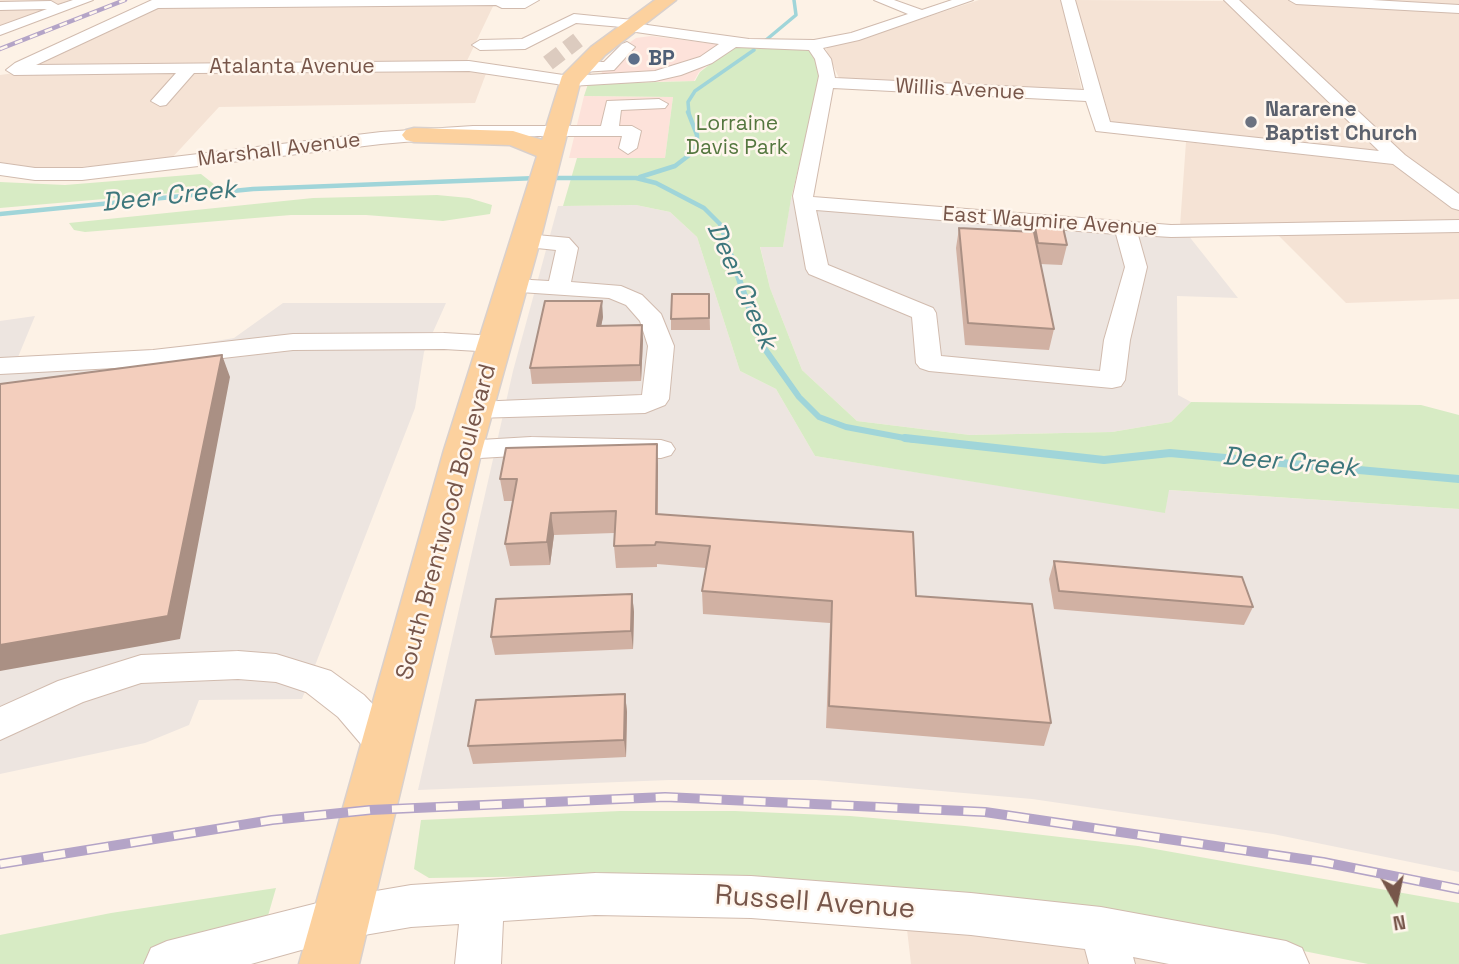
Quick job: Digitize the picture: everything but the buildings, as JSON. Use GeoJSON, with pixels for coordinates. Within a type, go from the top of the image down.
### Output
{"type":"FeatureCollection","features":[{"type":"Feature","properties":{"kind":"main road"},"geometry":{"type":"LineString","coordinates":[[473,131],[525,120],[572,82],[606,44],[628,33],[667,0]]}},
{"type":"Feature","properties":{"kind":"main road","name":"South Brentwood Boulevard"},"geometry":{"type":"LineString","coordinates":[[335,941],[463,450],[572,82]]}},
{"type":"Feature","properties":{"kind":"main road"},"geometry":{"type":"LineString","coordinates":[[414,135],[513,138],[543,149],[549,160]]}},
{"type":"Feature","properties":{"kind":"street"},"geometry":{"type":"LineString","coordinates":[[7,71],[159,2],[500,9],[532,0]]}},
{"type":"Feature","properties":{"kind":"street"},"geometry":{"type":"LineString","coordinates":[[881,0],[920,14]]}},
{"type":"Feature","properties":{"kind":"street"},"geometry":{"type":"LineString","coordinates":[[509,66],[525,44],[574,18],[593,28],[628,33],[642,47],[665,33],[733,42],[814,45],[854,37],[966,0]]}},
{"type":"Feature","properties":{"kind":"street"},"geometry":{"type":"LineString","coordinates":[[1068,0],[1102,127],[1398,159]]}},
{"type":"Feature","properties":{"kind":"street"},"geometry":{"type":"LineString","coordinates":[[1231,0],[1398,159],[1459,204]]}},
{"type":"Feature","properties":{"kind":"street"},"geometry":{"type":"LineString","coordinates":[[1296,0],[1427,4],[1459,9]]}},
{"type":"Feature","properties":{"kind":"street"},"geometry":{"type":"LineString","coordinates":[[0,6],[79,3]]}},
{"type":"Feature","properties":{"kind":"street"},"geometry":{"type":"LineString","coordinates":[[0,32],[79,3]]}},
{"type":"Feature","properties":{"kind":"street"},"geometry":{"type":"LineString","coordinates":[[1427,4],[1459,27]]}},
{"type":"Feature","properties":{"kind":"street"},"geometry":{"type":"LineString","coordinates":[[509,66],[541,59],[572,35],[593,28],[624,6]]}},
{"type":"Feature","properties":{"kind":"street"},"geometry":{"type":"LineString","coordinates":[[469,66],[500,9]]}},
{"type":"Feature","properties":{"kind":"street"},"geometry":{"type":"LineString","coordinates":[[572,82],[608,68],[628,33]]}},
{"type":"Feature","properties":{"kind":"street"},"geometry":{"type":"LineString","coordinates":[[572,82],[655,76],[681,70],[706,60],[733,42]]}},
{"type":"Feature","properties":{"kind":"street"},"geometry":{"type":"LineString","coordinates":[[480,45],[525,44]]}},
{"type":"Feature","properties":{"kind":"street"},"geometry":{"type":"LineString","coordinates":[[814,45],[826,67],[827,83],[803,197],[817,269],[924,313],[929,363],[1112,380],[1117,340],[1136,267],[1125,228]]}},
{"type":"Feature","properties":{"kind":"street","name":"Atalanta Avenue"},"geometry":{"type":"LineString","coordinates":[[7,71],[509,66],[572,82]]}},
{"type":"Feature","properties":{"kind":"street"},"geometry":{"type":"LineString","coordinates":[[160,101],[190,68]]}},
{"type":"Feature","properties":{"kind":"street","name":"Willis Avenue"},"geometry":{"type":"LineString","coordinates":[[827,83],[1092,96]]}},
{"type":"Feature","properties":{"kind":"street"},"geometry":{"type":"LineString","coordinates":[[628,148],[632,131],[609,131],[613,105],[659,104]]}},
{"type":"Feature","properties":{"kind":"street","name":"Marshall Avenue"},"geometry":{"type":"LineString","coordinates":[[0,169],[35,174],[96,173],[414,135],[473,131],[609,131]]}},
{"type":"Feature","properties":{"kind":"street","name":"East Waymire Avenue"},"geometry":{"type":"LineString","coordinates":[[804,202],[1171,231],[1459,226]]}},
{"type":"Feature","properties":{"kind":"street"},"geometry":{"type":"LineString","coordinates":[[526,241],[561,243],[567,248],[559,286]]}},
{"type":"Feature","properties":{"kind":"street"},"geometry":{"type":"LineString","coordinates":[[475,410],[645,405],[654,399],[661,346],[652,319],[634,300],[613,290],[513,286]]}},
{"type":"Feature","properties":{"kind":"street"},"geometry":{"type":"LineString","coordinates":[[0,366],[153,359],[267,344],[383,341],[495,344]]}},
{"type":"Feature","properties":{"kind":"street"},"geometry":{"type":"LineString","coordinates":[[463,450],[531,446],[661,449]]}},
{"type":"Feature","properties":{"kind":"street"},"geometry":{"type":"LineString","coordinates":[[0,724],[71,691],[141,669],[238,665],[276,668],[318,681],[351,706],[386,745]]}},
{"type":"Feature","properties":{"kind":"street","name":"Russell Avenue"},"geometry":{"type":"LineString","coordinates":[[167,964],[335,941],[422,904],[595,894],[751,897],[971,914],[1106,947],[1286,964]]}},
{"type":"Feature","properties":{"kind":"street"},"geometry":{"type":"LineString","coordinates":[[478,964],[483,900]]}},
{"type":"Feature","properties":{"kind":"shaded area"},"geometry":{"type":"Polygon","coordinates":[[[0,0],[80,0],[0,30],[0,0]]]}},
{"type":"Feature","properties":{"kind":"shaded area"},"geometry":{"type":"Polygon","coordinates":[[[170,0],[496,0],[464,67],[487,71],[475,103],[219,107],[170,160],[67,168],[0,163],[0,75],[15,73],[170,0]]]}},
{"type":"Feature","properties":{"kind":"shaded area"},"geometry":{"type":"Polygon","coordinates":[[[979,0],[1061,0],[1082,91],[844,81],[839,78],[826,49],[829,46],[860,39],[979,0]]]}},
{"type":"Feature","properties":{"kind":"shaded area"},"geometry":{"type":"Polygon","coordinates":[[[1075,0],[1224,1],[1379,152],[1111,123],[1075,0]]]}},
{"type":"Feature","properties":{"kind":"shaded area"},"geometry":{"type":"Polygon","coordinates":[[[1238,0],[1459,0],[1459,299],[1346,303],[1266,223],[1180,226],[1186,142],[1417,166],[1238,0]]]}},
{"type":"Feature","properties":{"kind":"shaded area"},"geometry":{"type":"Polygon","coordinates":[[[651,36],[732,46],[699,72],[694,81],[596,83],[607,63],[622,48],[636,38],[651,36]]]}},
{"type":"Feature","properties":{"kind":"shaded area"},"geometry":{"type":"Polygon","coordinates":[[[584,96],[673,97],[665,158],[569,158],[584,96]]]}},
{"type":"Feature","properties":{"kind":"shaded area"},"geometry":{"type":"Polygon","coordinates":[[[791,197],[798,203],[826,211],[1188,235],[1238,298],[1177,296],[1178,395],[1191,402],[1171,422],[1112,432],[970,435],[857,421],[802,370],[770,288],[760,246],[783,247],[791,197]]]}},
{"type":"Feature","properties":{"kind":"shaded area"},"geometry":{"type":"Polygon","coordinates":[[[636,205],[670,212],[697,237],[740,371],[776,389],[815,456],[1165,512],[1168,490],[1459,509],[1459,872],[1273,834],[1032,799],[816,780],[669,780],[418,790],[513,371],[558,206],[636,205]]]}},
{"type":"Feature","properties":{"kind":"shaded area"},"geometry":{"type":"Polygon","coordinates":[[[283,303],[446,303],[424,352],[415,408],[302,699],[199,700],[189,725],[145,743],[0,774],[0,321],[35,316],[18,357],[84,353],[133,355],[234,338],[283,303]]]}},
{"type":"Feature","properties":{"kind":"shaded area"},"geometry":{"type":"Polygon","coordinates":[[[906,921],[1188,964],[911,964],[906,921]]]}},
{"type":"Feature","properties":{"kind":"green space","name":"Lorraine Davis Park"},"geometry":{"type":"Polygon","coordinates":[[[735,45],[809,50],[821,71],[791,199],[783,247],[760,247],[770,288],[802,370],[857,421],[970,435],[1112,432],[1171,422],[1191,402],[1421,405],[1459,415],[1459,509],[1169,490],[1165,513],[815,456],[776,389],[740,371],[697,237],[670,212],[636,205],[563,206],[577,158],[665,158],[673,97],[584,96],[588,84],[695,81],[700,72],[735,45]]]}},
{"type":"Feature","properties":{"kind":"green space"},"geometry":{"type":"Polygon","coordinates":[[[201,174],[220,189],[0,208],[0,182],[65,185],[201,174]]]}},
{"type":"Feature","properties":{"kind":"green space"},"geometry":{"type":"Polygon","coordinates":[[[437,195],[469,198],[492,205],[490,214],[443,221],[366,215],[291,215],[85,232],[74,230],[69,223],[313,198],[437,195]]]}},
{"type":"Feature","properties":{"kind":"green space"},"geometry":{"type":"Polygon","coordinates":[[[620,811],[735,811],[850,816],[965,826],[1138,846],[1459,903],[1459,964],[1368,964],[1145,919],[621,875],[429,878],[414,869],[421,820],[620,811]]]}},
{"type":"Feature","properties":{"kind":"green space"},"geometry":{"type":"Polygon","coordinates":[[[276,888],[254,964],[0,964],[0,935],[111,913],[276,888]]]}},
{"type":"Feature","properties":{"kind":"waterway"},"geometry":{"type":"LineString","coordinates":[[766,40],[796,15],[794,0]]}},
{"type":"Feature","properties":{"kind":"waterway"},"geometry":{"type":"LineString","coordinates":[[689,114],[688,102],[695,91],[754,50]]}},
{"type":"Feature","properties":{"kind":"waterway"},"geometry":{"type":"LineString","coordinates":[[640,177],[675,166],[692,153],[697,144],[697,135],[688,112]]}},
{"type":"Feature","properties":{"kind":"waterway","name":"Deer Creek"},"geometry":{"type":"LineString","coordinates":[[0,214],[253,189],[537,178]]}},
{"type":"Feature","properties":{"kind":"waterway","name":"Deer Creek"},"geometry":{"type":"LineString","coordinates":[[549,178],[636,178],[656,183],[704,208],[720,224],[732,257]]}},
{"type":"Feature","properties":{"kind":"waterway","name":"Deer Creek"},"geometry":{"type":"LineString","coordinates":[[731,256],[762,345],[799,397],[819,417],[846,427],[915,440]]}},
{"type":"Feature","properties":{"kind":"waterway","name":"Deer Creek"},"geometry":{"type":"LineString","coordinates":[[905,438],[1104,460],[1170,453],[1459,479]]}},
{"type":"Feature","properties":{"kind":"tunnel"},"geometry":{"type":"LineString","coordinates":[[548,63],[578,40]]}},
{"type":"Feature","properties":{"kind":"railway"},"geometry":{"type":"LineString","coordinates":[[0,49],[125,0]]}},
{"type":"Feature","properties":{"kind":"railway"},"geometry":{"type":"LineString","coordinates":[[0,864],[272,820],[370,810],[665,797],[985,812],[1323,862],[1459,889]]}},
{"type":"Feature","properties":{"kind":"place","name":"BP"},"geometry":{"type":"Point","coordinates":[634,59]}},
{"type":"Feature","properties":{"kind":"place","name":"Nararene Baptist Church"},"geometry":{"type":"Point","coordinates":[1251,122]}}]}
